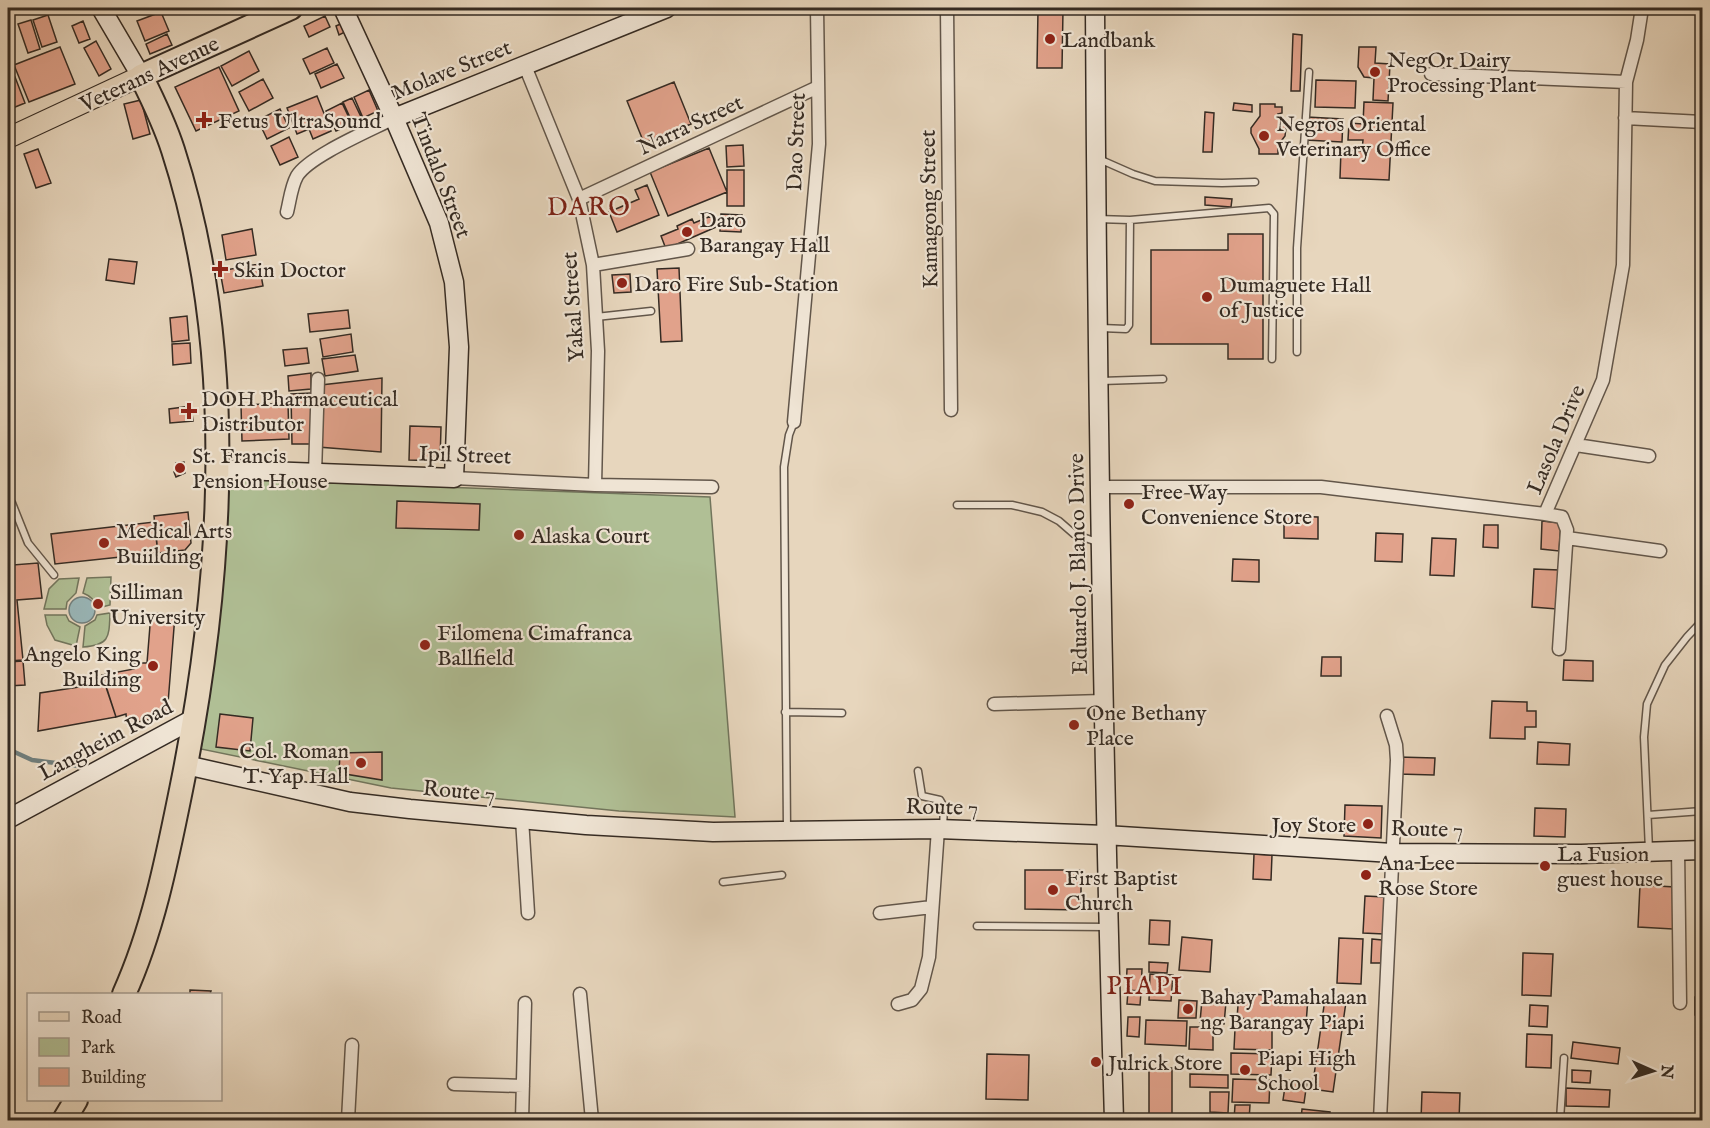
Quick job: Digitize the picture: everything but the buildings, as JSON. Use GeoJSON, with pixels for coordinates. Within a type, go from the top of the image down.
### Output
{"type":"FeatureCollection","features":[{"type":"Feature","properties":{"kind":"highway","name":"Veterans Avenue"},"geometry":{"type":"LineString","coordinates":[[141,76],[291,8]]}},
{"type":"Feature","properties":{"kind":"highway"},"geometry":{"type":"LineString","coordinates":[[124,993],[159,892],[195,718],[212,585],[217,469],[211,339],[194,231],[172,148],[141,76]]}},
{"type":"Feature","properties":{"kind":"highway"},"geometry":{"type":"LineString","coordinates":[[64,1120],[74,1101]]}},
{"type":"Feature","properties":{"kind":"main road","name":"Veterans Avenue"},"geometry":{"type":"LineString","coordinates":[[8,138],[141,76]]}},
{"type":"Feature","properties":{"kind":"street"},"geometry":{"type":"LineString","coordinates":[[101,8],[141,76]]}},
{"type":"Feature","properties":{"kind":"street","name":"Tindalo Street"},"geometry":{"type":"LineString","coordinates":[[343,8],[439,223],[454,282],[459,347],[454,478]]}},
{"type":"Feature","properties":{"kind":"street","name":"Molave Street"},"geometry":{"type":"LineString","coordinates":[[287,212],[291,189],[298,174],[313,160],[394,118],[667,8]]}},
{"type":"Feature","properties":{"kind":"street","name":"Dao Street"},"geometry":{"type":"LineString","coordinates":[[794,422],[819,144],[817,8]]}},
{"type":"Feature","properties":{"kind":"street","name":"Kamagong Street"},"geometry":{"type":"LineString","coordinates":[[947,8],[951,410]]}},
{"type":"Feature","properties":{"kind":"street","name":"Eduardo J. Blanco Drive"},"geometry":{"type":"LineString","coordinates":[[1095,8],[1097,328],[1105,834],[1114,1120]]}},
{"type":"Feature","properties":{"kind":"street","name":"Lasola Drive"},"geometry":{"type":"LineString","coordinates":[[1100,487],[1321,487],[1545,514],[1603,380],[1623,265],[1626,82],[1637,40],[1642,8]]}},
{"type":"Feature","properties":{"kind":"street","name":"Yakal Street"},"geometry":{"type":"LineString","coordinates":[[525,66],[579,200],[593,265],[598,351],[595,484]]}},
{"type":"Feature","properties":{"kind":"street"},"geometry":{"type":"LineString","coordinates":[[1431,74],[1626,82]]}},
{"type":"Feature","properties":{"kind":"street","name":"Narra Street"},"geometry":{"type":"LineString","coordinates":[[579,200],[818,87]]}},
{"type":"Feature","properties":{"kind":"street"},"geometry":{"type":"LineString","coordinates":[[1625,118],[1702,122]]}},
{"type":"Feature","properties":{"kind":"street"},"geometry":{"type":"LineString","coordinates":[[593,265],[688,249]]}},
{"type":"Feature","properties":{"kind":"street"},"geometry":{"type":"LineString","coordinates":[[315,473],[318,379]]}},
{"type":"Feature","properties":{"kind":"street"},"geometry":{"type":"LineString","coordinates":[[1576,445],[1649,456]]}},
{"type":"Feature","properties":{"kind":"street","name":"Ipil Street"},"geometry":{"type":"LineString","coordinates":[[217,469],[712,487]]}},
{"type":"Feature","properties":{"kind":"street"},"geometry":{"type":"LineString","coordinates":[[1545,514],[1562,517],[1567,530],[1558,649]]}},
{"type":"Feature","properties":{"kind":"street"},"geometry":{"type":"LineString","coordinates":[[1567,538],[1660,551]]}},
{"type":"Feature","properties":{"kind":"street"},"geometry":{"type":"LineString","coordinates":[[994,704],[1103,701]]}},
{"type":"Feature","properties":{"kind":"street"},"geometry":{"type":"LineString","coordinates":[[1380,1120],[1397,759],[1396,745],[1387,716]]}},
{"type":"Feature","properties":{"kind":"street","name":"Langheim Road"},"geometry":{"type":"LineString","coordinates":[[8,819],[98,768],[195,718]]}},
{"type":"Feature","properties":{"kind":"street","name":"Route 7"},"geometry":{"type":"LineString","coordinates":[[186,765],[350,802],[522,819],[732,833],[940,829],[1105,834],[1392,853],[1581,854],[1702,850]]}},
{"type":"Feature","properties":{"kind":"street"},"geometry":{"type":"LineString","coordinates":[[522,819],[528,913]]}},
{"type":"Feature","properties":{"kind":"street"},"geometry":{"type":"LineString","coordinates":[[898,1004],[912,1000],[921,989],[929,957],[940,829]]}},
{"type":"Feature","properties":{"kind":"street"},"geometry":{"type":"LineString","coordinates":[[1678,849],[1680,1003]]}},
{"type":"Feature","properties":{"kind":"street"},"geometry":{"type":"LineString","coordinates":[[880,913],[932,907]]}},
{"type":"Feature","properties":{"kind":"street"},"geometry":{"type":"LineString","coordinates":[[580,994],[592,1120]]}},
{"type":"Feature","properties":{"kind":"street"},"geometry":{"type":"LineString","coordinates":[[522,1120],[525,1002]]}},
{"type":"Feature","properties":{"kind":"street"},"geometry":{"type":"LineString","coordinates":[[348,1120],[352,1045]]}},
{"type":"Feature","properties":{"kind":"street"},"geometry":{"type":"LineString","coordinates":[[454,1084],[523,1086]]}},
{"type":"Feature","properties":{"kind":"lane"},"geometry":{"type":"LineString","coordinates":[[1297,352],[1297,248],[1309,72]]}},
{"type":"Feature","properties":{"kind":"lane"},"geometry":{"type":"LineString","coordinates":[[1096,158],[1155,181],[1255,182]]}},
{"type":"Feature","properties":{"kind":"lane"},"geometry":{"type":"LineString","coordinates":[[1096,219],[1130,220],[1269,208],[1272,210],[1274,214],[1272,359]]}},
{"type":"Feature","properties":{"kind":"lane"},"geometry":{"type":"LineString","coordinates":[[1097,328],[1126,328],[1129,325],[1130,220]]}},
{"type":"Feature","properties":{"kind":"lane"},"geometry":{"type":"LineString","coordinates":[[596,317],[651,311]]}},
{"type":"Feature","properties":{"kind":"lane"},"geometry":{"type":"LineString","coordinates":[[1098,381],[1163,379]]}},
{"type":"Feature","properties":{"kind":"lane"},"geometry":{"type":"LineString","coordinates":[[787,831],[784,467],[789,435],[794,422]]}},
{"type":"Feature","properties":{"kind":"lane"},"geometry":{"type":"LineString","coordinates":[[8,503],[12,503],[28,543],[54,574]]}},
{"type":"Feature","properties":{"kind":"lane"},"geometry":{"type":"LineString","coordinates":[[957,505],[1012,505],[1042,512],[1059,521],[1074,534],[1101,543]]}},
{"type":"Feature","properties":{"kind":"lane"},"geometry":{"type":"LineString","coordinates":[[1649,850],[1644,737],[1647,704],[1665,664],[1702,621]]}},
{"type":"Feature","properties":{"kind":"lane"},"geometry":{"type":"LineString","coordinates":[[785,712],[842,713]]}},
{"type":"Feature","properties":{"kind":"lane"},"geometry":{"type":"LineString","coordinates":[[918,771],[922,796],[940,800],[944,807],[940,829]]}},
{"type":"Feature","properties":{"kind":"lane"},"geometry":{"type":"LineString","coordinates":[[1648,815],[1702,811]]}},
{"type":"Feature","properties":{"kind":"lane"},"geometry":{"type":"LineString","coordinates":[[723,882],[782,875]]}},
{"type":"Feature","properties":{"kind":"lane"},"geometry":{"type":"LineString","coordinates":[[976,926],[1108,927]]}},
{"type":"Feature","properties":{"kind":"lane"},"geometry":{"type":"LineString","coordinates":[[1560,1120],[1564,1058]]}},
{"type":"Feature","properties":{"kind":"green space"},"geometry":{"type":"Polygon","coordinates":[[[230,479],[710,497],[735,817],[619,811],[391,788],[201,749],[212,679],[230,479]]]}},
{"type":"Feature","properties":{"kind":"green space"},"geometry":{"type":"Polygon","coordinates":[[[111,577],[110,605],[98,608],[88,595],[83,593],[87,578],[111,577]]]}},
{"type":"Feature","properties":{"kind":"green space"},"geometry":{"type":"Polygon","coordinates":[[[79,578],[76,593],[67,602],[66,609],[44,609],[49,589],[59,579],[79,578]]]}},
{"type":"Feature","properties":{"kind":"green space"},"geometry":{"type":"Polygon","coordinates":[[[110,613],[108,634],[103,642],[83,647],[85,626],[95,620],[97,615],[110,613]]]}},
{"type":"Feature","properties":{"kind":"green space"},"geometry":{"type":"Polygon","coordinates":[[[45,615],[66,615],[69,621],[80,627],[76,646],[55,640],[47,625],[45,615]]]}},
{"type":"Feature","properties":{"kind":"water"},"geometry":{"type":"Polygon","coordinates":[[[82,597],[91,601],[95,610],[91,619],[82,623],[73,619],[69,610],[73,601],[82,597]]]}},
{"type":"Feature","properties":{"kind":"waterway"},"geometry":{"type":"LineString","coordinates":[[8,749],[32,760],[87,767]]}},
{"type":"Feature","properties":{"kind":"place","name":"Landbank"},"geometry":{"type":"Point","coordinates":[1050,39]}},
{"type":"Feature","properties":{"kind":"place","name":"NegOr Dairy Processing Plant"},"geometry":{"type":"Point","coordinates":[1375,72]}},
{"type":"Feature","properties":{"kind":"place","name":"Fetus UltraSound"},"geometry":{"type":"Point","coordinates":[204,120]}},
{"type":"Feature","properties":{"kind":"place","name":"Negros Oriental Veterinary Office"},"geometry":{"type":"Point","coordinates":[1264,136]}},
{"type":"Feature","properties":{"kind":"place","name":"Daro Barangay Hall"},"geometry":{"type":"Point","coordinates":[687,232]}},
{"type":"Feature","properties":{"kind":"place","name":"Skin Doctor"},"geometry":{"type":"Point","coordinates":[220,269]}},
{"type":"Feature","properties":{"kind":"place","name":"Daro Fire Sub-Station"},"geometry":{"type":"Point","coordinates":[622,283]}},
{"type":"Feature","properties":{"kind":"place","name":"Dumaguete Hall of Justice"},"geometry":{"type":"Point","coordinates":[1207,297]}},
{"type":"Feature","properties":{"kind":"place","name":"DOH Pharmaceutical Distributor"},"geometry":{"type":"Point","coordinates":[189,411]}},
{"type":"Feature","properties":{"kind":"place","name":"St. Francis Pension House"},"geometry":{"type":"Point","coordinates":[180,468]}},
{"type":"Feature","properties":{"kind":"place","name":"Free Way Convenience Store"},"geometry":{"type":"Point","coordinates":[1129,504]}},
{"type":"Feature","properties":{"kind":"place","name":"Alaska Court"},"geometry":{"type":"Point","coordinates":[519,535]}},
{"type":"Feature","properties":{"kind":"place","name":"Medical Arts Buiilding"},"geometry":{"type":"Point","coordinates":[104,543]}},
{"type":"Feature","properties":{"kind":"place","name":"Silliman University"},"geometry":{"type":"Point","coordinates":[98,604]}},
{"type":"Feature","properties":{"kind":"place","name":"Filomena Cimafranca Ballfield"},"geometry":{"type":"Point","coordinates":[425,645]}},
{"type":"Feature","properties":{"kind":"place","name":"Angelo King Building"},"geometry":{"type":"Point","coordinates":[153,666]}},
{"type":"Feature","properties":{"kind":"place","name":"One Bethany Place"},"geometry":{"type":"Point","coordinates":[1074,725]}},
{"type":"Feature","properties":{"kind":"place","name":"Col. Roman T. Yap Hall"},"geometry":{"type":"Point","coordinates":[361,763]}},
{"type":"Feature","properties":{"kind":"place","name":"Joy Store"},"geometry":{"type":"Point","coordinates":[1368,824]}},
{"type":"Feature","properties":{"kind":"place","name":"La Fusion guest house"},"geometry":{"type":"Point","coordinates":[1545,866]}},
{"type":"Feature","properties":{"kind":"place","name":"Ana Lee Rose Store"},"geometry":{"type":"Point","coordinates":[1366,875]}},
{"type":"Feature","properties":{"kind":"place","name":"First Baptist Church"},"geometry":{"type":"Point","coordinates":[1053,890]}},
{"type":"Feature","properties":{"kind":"place","name":"Bahay Pamahalaan ng Barangay Piapi"},"geometry":{"type":"Point","coordinates":[1188,1009]}},
{"type":"Feature","properties":{"kind":"place","name":"Julrick Store"},"geometry":{"type":"Point","coordinates":[1096,1062]}},
{"type":"Feature","properties":{"kind":"place","name":"Piapi High School"},"geometry":{"type":"Point","coordinates":[1245,1070]}},
{"type":"Feature","properties":{"kind":"district","name":"DARO"},"geometry":{"type":"Point","coordinates":[589,206]}},
{"type":"Feature","properties":{"kind":"district","name":"PIAPI"},"geometry":{"type":"Point","coordinates":[1145,985]}}]}
